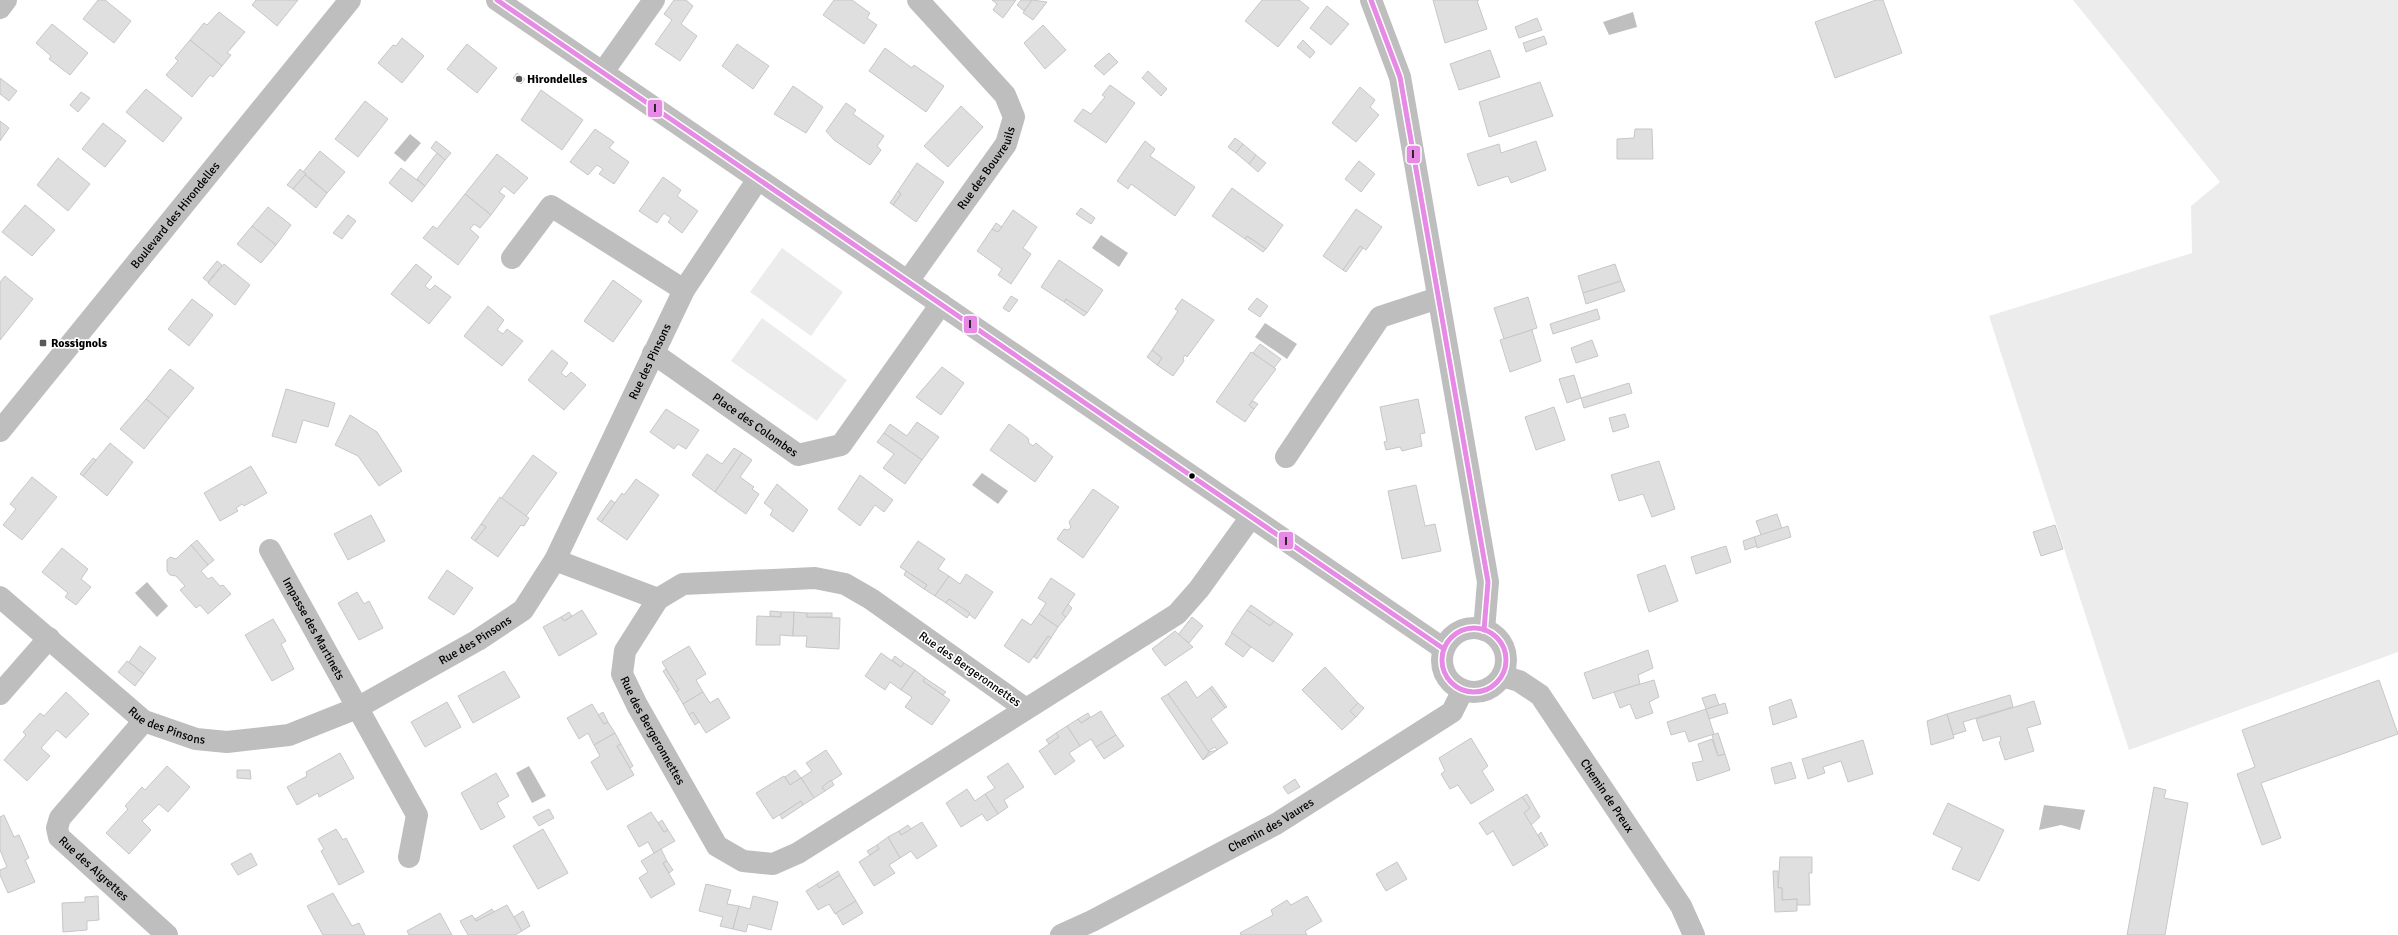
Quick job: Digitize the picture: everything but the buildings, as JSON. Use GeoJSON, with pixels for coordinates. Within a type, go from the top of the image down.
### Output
{"type":"FeatureCollection","features":[{"type":"Feature","properties":{"kind":"street"},"geometry":{"type":"LineString","coordinates":[[0,8],[6,0]]}},
{"type":"Feature","properties":{"kind":"street","name":"Boulevard des Hirondelles"},"geometry":{"type":"LineString","coordinates":[[0,431],[350,0]]}},
{"type":"Feature","properties":{"kind":"street"},"geometry":{"type":"LineString","coordinates":[[497,0],[1444,649]]}},
{"type":"Feature","properties":{"kind":"street"},"geometry":{"type":"LineString","coordinates":[[603,72],[654,0]]}},
{"type":"Feature","properties":{"kind":"street","name":"Rue des Bouvreuils"},"geometry":{"type":"LineString","coordinates":[[908,281],[1006,144],[1014,117],[1005,95],[918,0]]}},
{"type":"Feature","properties":{"kind":"street"},"geometry":{"type":"LineString","coordinates":[[1371,0],[1400,77],[1488,582],[1484,630]]}},
{"type":"Feature","properties":{"kind":"street","name":"Rue des Pinsons"},"geometry":{"type":"LineString","coordinates":[[0,597],[144,721],[196,739],[227,742],[289,735],[357,708],[478,640],[523,610],[555,560],[684,290],[758,179]]}},
{"type":"Feature","properties":{"kind":"street"},"geometry":{"type":"LineString","coordinates":[[512,258],[552,206],[684,290]]}},
{"type":"Feature","properties":{"kind":"street"},"geometry":{"type":"LineString","coordinates":[[1286,457],[1380,317],[1438,298]]}},
{"type":"Feature","properties":{"kind":"street","name":"Place des Colombes"},"geometry":{"type":"LineString","coordinates":[[653,353],[798,455],[841,445],[941,304]]}},
{"type":"Feature","properties":{"kind":"street","name":"Rue des Bergeronnettes"},"geometry":{"type":"LineString","coordinates":[[1026,709],[871,599],[845,584],[815,578],[683,584],[658,599],[625,651],[622,674],[637,705],[717,846],[743,861],[773,864],[798,853],[1177,614],[1199,589],[1251,517]]}},
{"type":"Feature","properties":{"kind":"street","name":"Impasse des Martinets"},"geometry":{"type":"LineString","coordinates":[[270,550],[417,815],[409,856]]}},
{"type":"Feature","properties":{"kind":"street"},"geometry":{"type":"LineString","coordinates":[[555,560],[658,599]]}},
{"type":"Feature","properties":{"kind":"street"},"geometry":{"type":"LineString","coordinates":[[1465,630],[1484,630],[1492,634],[1504,649],[1506,658],[1502,676],[1496,684],[1485,690],[1472,692],[1463,690],[1454,685],[1445,673],[1442,659],[1444,649],[1456,634],[1465,630]]}},
{"type":"Feature","properties":{"kind":"street"},"geometry":{"type":"LineString","coordinates":[[0,694],[49,638]]}},
{"type":"Feature","properties":{"kind":"street","name":"Chemin de Preux"},"geometry":{"type":"LineString","coordinates":[[1502,676],[1519,681],[1540,695],[1681,906],[1694,935]]}},
{"type":"Feature","properties":{"kind":"street","name":"Chemin des Vaures"},"geometry":{"type":"LineString","coordinates":[[1061,935],[1092,921],[1276,824],[1452,712],[1463,690]]}},
{"type":"Feature","properties":{"kind":"street","name":"Rue des Aigrettes"},"geometry":{"type":"LineString","coordinates":[[144,721],[60,818],[57,828],[59,837],[168,935]]}},
{"type":"Feature","properties":{"kind":"shaded area"},"geometry":{"type":"Polygon","coordinates":[[[2073,0],[2398,0],[2398,652],[2129,750],[1989,316],[2192,253],[2191,206],[2220,182],[2073,0]]]}},
{"type":"Feature","properties":{"kind":"shaded area"},"geometry":{"type":"Polygon","coordinates":[[[1633,12],[1637,27],[1609,35],[1603,22],[1633,12]]]}},
{"type":"Feature","properties":{"kind":"shaded area"},"geometry":{"type":"Polygon","coordinates":[[[410,134],[421,143],[405,162],[394,153],[410,134]]]}},
{"type":"Feature","properties":{"kind":"shaded area"},"geometry":{"type":"Polygon","coordinates":[[[1101,235],[1128,253],[1119,267],[1092,248],[1101,235]]]}},
{"type":"Feature","properties":{"kind":"shaded area"},"geometry":{"type":"Polygon","coordinates":[[[782,248],[843,292],[811,336],[750,292],[782,248]]]}},
{"type":"Feature","properties":{"kind":"shaded area"},"geometry":{"type":"Polygon","coordinates":[[[762,318],[847,380],[817,421],[731,361],[762,318]]]}},
{"type":"Feature","properties":{"kind":"shaded area"},"geometry":{"type":"Polygon","coordinates":[[[1265,323],[1297,344],[1287,359],[1255,337],[1265,323]]]}},
{"type":"Feature","properties":{"kind":"shaded area"},"geometry":{"type":"Polygon","coordinates":[[[982,473],[1008,491],[998,504],[972,485],[982,473]]]}},
{"type":"Feature","properties":{"kind":"shaded area"},"geometry":{"type":"Polygon","coordinates":[[[147,582],[168,606],[157,617],[135,593],[147,582]]]}},
{"type":"Feature","properties":{"kind":"shaded area"},"geometry":{"type":"Polygon","coordinates":[[[529,766],[546,796],[532,803],[516,773],[529,766]]]}},
{"type":"Feature","properties":{"kind":"shaded area"},"geometry":{"type":"Polygon","coordinates":[[[2044,805],[2085,810],[2080,830],[2061,825],[2039,830],[2044,805]]]}},
{"type":"Feature","properties":{"kind":"transit line","name":"I"},"geometry":{"type":"LineString","coordinates":[[497,0],[1444,649]]}},
{"type":"Feature","properties":{"kind":"transit line","name":"I"},"geometry":{"type":"LineString","coordinates":[[1371,0],[1400,77],[1488,582],[1484,630]]}},
{"type":"Feature","properties":{"kind":"transit line","name":"I"},"geometry":{"type":"LineString","coordinates":[[1474,628],[1492,634],[1500,642],[1506,660],[1500,678],[1492,686],[1474,692],[1456,686],[1448,678],[1442,660],[1448,642],[1456,634],[1474,628]]}},
{"type":"Feature","properties":{"kind":"place","name":"Hirondelles"},"geometry":{"type":"Point","coordinates":[519,79]}},
{"type":"Feature","properties":{"kind":"place","name":"Rossignols"},"geometry":{"type":"Point","coordinates":[43,343]}}]}
